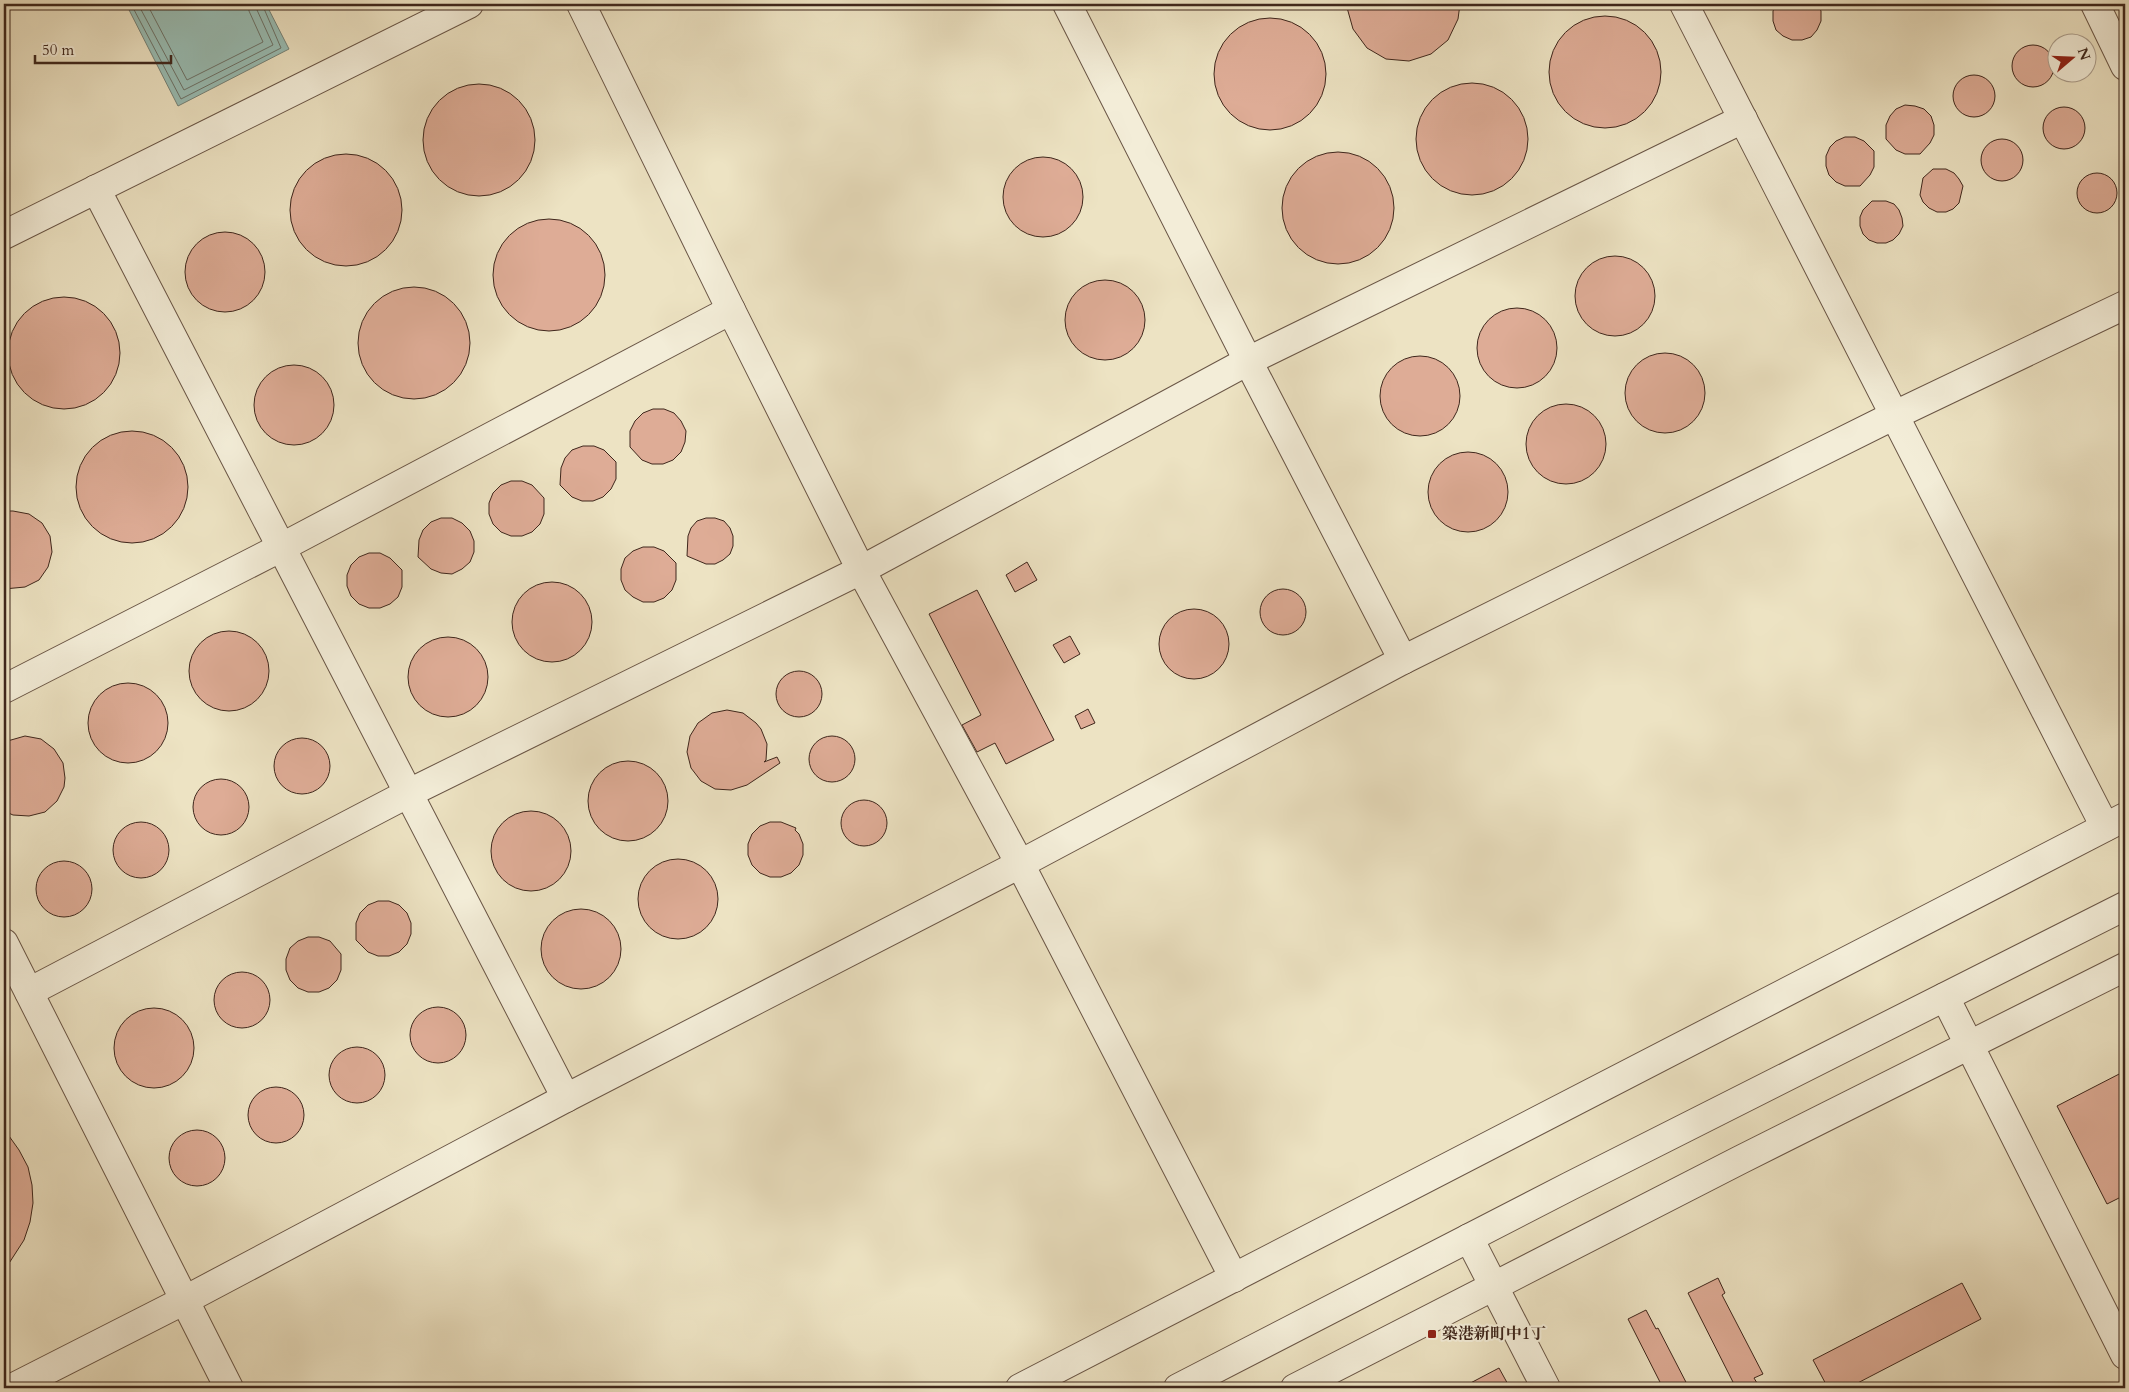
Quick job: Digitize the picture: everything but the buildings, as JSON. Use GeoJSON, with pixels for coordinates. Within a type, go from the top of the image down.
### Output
{"type":"FeatureCollection","features":[{"type":"Feature","properties":{"kind":"street"},"geometry":{"type":"LineString","coordinates":[[4,235],[469,4]]}},
{"type":"Feature","properties":{"kind":"street"},"geometry":{"type":"LineString","coordinates":[[581,4],[861,570],[1020,864],[1234,1278]]}},
{"type":"Feature","properties":{"kind":"street"},"geometry":{"type":"LineString","coordinates":[[1067,4],[1248,361],[1403,660]]}},
{"type":"Feature","properties":{"kind":"street"},"geometry":{"type":"LineString","coordinates":[[1020,1388],[2115,822],[1895,416],[1684,4]]}},
{"type":"Feature","properties":{"kind":"street"},"geometry":{"type":"LineString","coordinates":[[2095,4],[2125,66]]}},
{"type":"Feature","properties":{"kind":"street"},"geometry":{"type":"LineString","coordinates":[[29,992],[409,793],[861,570],[1248,361],[1744,119]]}},
{"type":"Feature","properties":{"kind":"street"},"geometry":{"type":"LineString","coordinates":[[96,189],[566,1098]]}},
{"type":"Feature","properties":{"kind":"street"},"geometry":{"type":"LineString","coordinates":[[12,1388],[185,1300],[566,1098],[1020,864],[1403,660],[1895,416],[2125,305]]}},
{"type":"Feature","properties":{"kind":"street"},"geometry":{"type":"LineString","coordinates":[[4,689],[282,547],[731,310]]}},
{"type":"Feature","properties":{"kind":"street"},"geometry":{"type":"LineString","coordinates":[[1178,1388],[1469,1238],[2125,906]]}},
{"type":"Feature","properties":{"kind":"street"},"geometry":{"type":"LineString","coordinates":[[4,943],[229,1388]]}},
{"type":"Feature","properties":{"kind":"street"},"geometry":{"type":"LineString","coordinates":[[1295,1388],[2125,967]]}},
{"type":"Feature","properties":{"kind":"street"},"geometry":{"type":"LineString","coordinates":[[1945,997],[2125,1355]]}},
{"type":"Feature","properties":{"kind":"street"},"geometry":{"type":"LineString","coordinates":[[1469,1238],[1546,1388]]}},
{"type":"Feature","properties":{"kind":"water"},"geometry":{"type":"Polygon","coordinates":[[[126,4],[266,4],[289,49],[178,106],[126,4]]]}},
{"type":"Feature","properties":{"kind":"place","name":"築港新町中1丁"},"geometry":{"type":"Point","coordinates":[1432,1334]}}]}
